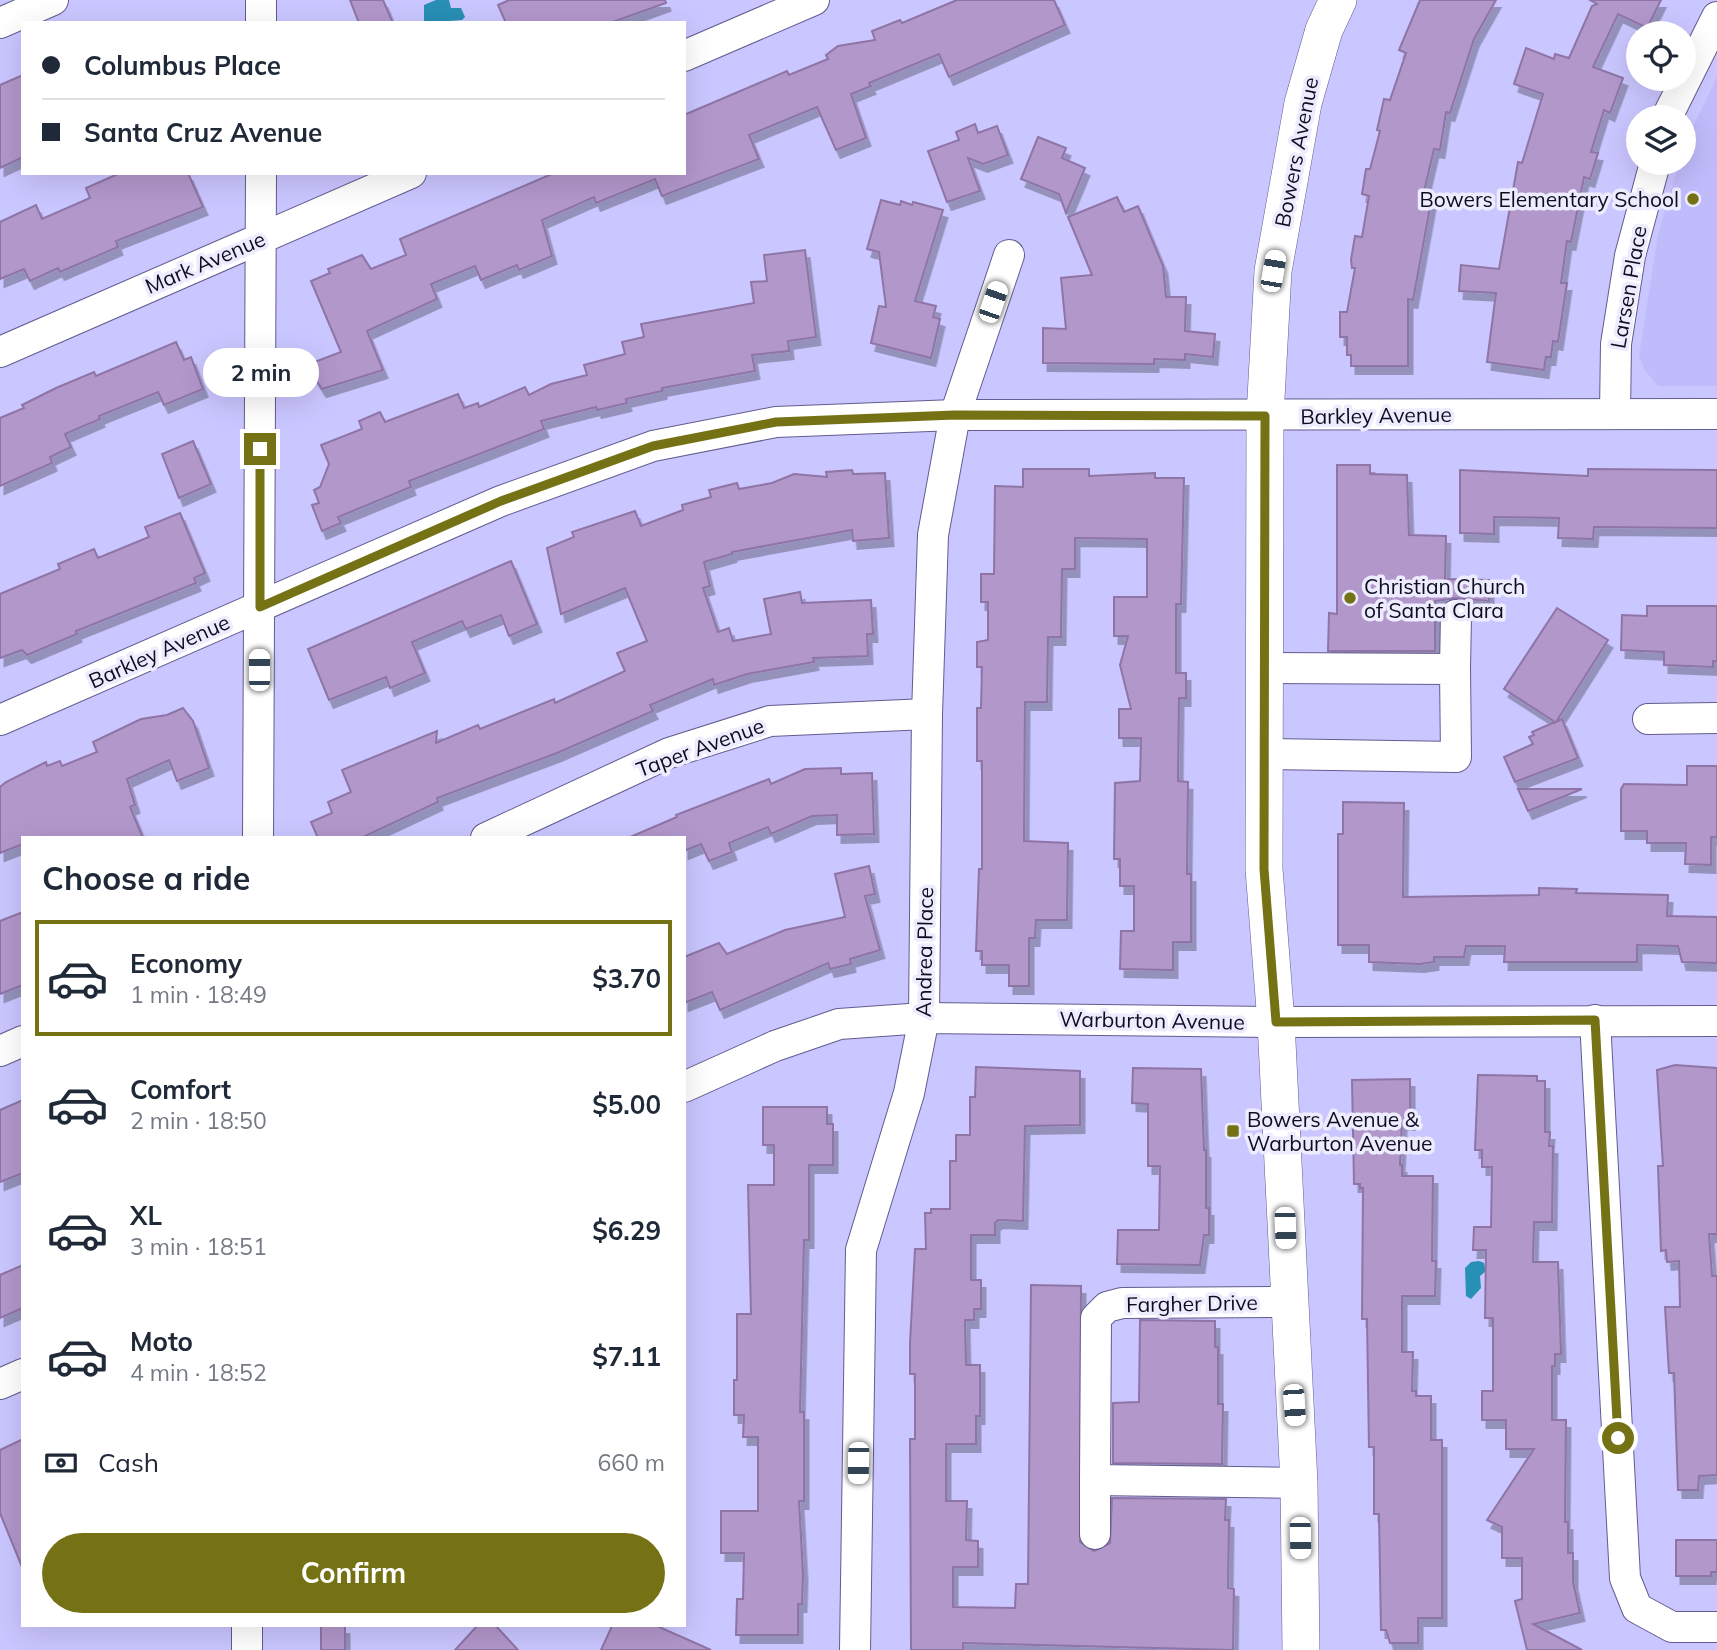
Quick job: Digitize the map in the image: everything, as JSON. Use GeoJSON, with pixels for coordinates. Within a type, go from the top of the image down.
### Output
{"type":"FeatureCollection","features":[{"type":"Feature","properties":{"kind":"main road","name":"Bowers Avenue"},"geometry":{"type":"LineString","coordinates":[[1301,1650],[1299,1483],[1276,1022],[1264,869],[1265,416],[1273,271],[1303,103],[1324,30],[1338,0]]}},
{"type":"Feature","properties":{"kind":"street"},"geometry":{"type":"LineString","coordinates":[[0,23],[53,0]]}},
{"type":"Feature","properties":{"kind":"street"},"geometry":{"type":"LineString","coordinates":[[261,0],[261,21]]}},
{"type":"Feature","properties":{"kind":"street"},"geometry":{"type":"LineString","coordinates":[[686,55],[814,0]]}},
{"type":"Feature","properties":{"kind":"street"},"geometry":{"type":"LineString","coordinates":[[1673,105],[1717,17]]}},
{"type":"Feature","properties":{"kind":"street"},"geometry":{"type":"LineString","coordinates":[[258,836],[261,175]]}},
{"type":"Feature","properties":{"kind":"street","name":"Mark Avenue"},"geometry":{"type":"LineString","coordinates":[[0,352],[406,175]]}},
{"type":"Feature","properties":{"kind":"street","name":"Larsen Place"},"geometry":{"type":"LineString","coordinates":[[1615,412],[1616,344],[1630,256],[1652,175]]}},
{"type":"Feature","properties":{"kind":"street","name":"Andrea Place"},"geometry":{"type":"LineString","coordinates":[[855,1650],[860,1250],[909,1093],[924,1018],[927,714],[933,535],[955,415],[1009,256]]}},
{"type":"Feature","properties":{"kind":"street","name":"Barkley Avenue"},"geometry":{"type":"LineString","coordinates":[[0,720],[501,501],[653,446],[776,422],[955,415],[1265,416],[1615,412],[1717,414]]}},
{"type":"Feature","properties":{"kind":"street"},"geometry":{"type":"LineString","coordinates":[[1263,754],[1456,757],[1456,615]]}},
{"type":"Feature","properties":{"kind":"street"},"geometry":{"type":"LineString","coordinates":[[1263,668],[1455,669]]}},
{"type":"Feature","properties":{"kind":"street","name":"Taper Avenue"},"geometry":{"type":"LineString","coordinates":[[490,836],[669,754],[770,721],[927,714]]}},
{"type":"Feature","properties":{"kind":"street"},"geometry":{"type":"LineString","coordinates":[[1648,719],[1717,718]]}},
{"type":"Feature","properties":{"kind":"street","name":"Warburton Avenue"},"geometry":{"type":"LineString","coordinates":[[686,1086],[775,1046],[839,1024],[924,1018],[1276,1022],[1717,1021]]}},
{"type":"Feature","properties":{"kind":"street"},"geometry":{"type":"LineString","coordinates":[[1595,1020],[1625,1578],[1637,1608],[1671,1628],[1717,1627]]}},
{"type":"Feature","properties":{"kind":"street"},"geometry":{"type":"LineString","coordinates":[[0,1051],[21,1042]]}},
{"type":"Feature","properties":{"kind":"street","name":"Fargher Drive"},"geometry":{"type":"LineString","coordinates":[[1095,1534],[1096,1318],[1107,1307],[1122,1303],[1288,1302]]}},
{"type":"Feature","properties":{"kind":"street"},"geometry":{"type":"LineString","coordinates":[[0,1384],[21,1375]]}},
{"type":"Feature","properties":{"kind":"street"},"geometry":{"type":"LineString","coordinates":[[1095,1480],[1299,1483]]}},
{"type":"Feature","properties":{"kind":"street"},"geometry":{"type":"LineString","coordinates":[[247,1627],[247,1650]]}},
{"type":"Feature","properties":{"kind":"shaded area","name":"Bowers Elementary School"},"geometry":{"type":"Polygon","coordinates":[[[1717,77],[1717,386],[1658,386],[1645,371],[1639,356],[1658,235],[1676,175],[1696,175],[1696,120],[1717,77]]]}},
{"type":"Feature","properties":{"kind":"water"},"geometry":{"type":"Polygon","coordinates":[[[436,0],[449,0],[451,8],[461,8],[465,17],[462,20],[424,21],[424,5],[436,0]]]}},
{"type":"Feature","properties":{"kind":"water"},"geometry":{"type":"Polygon","coordinates":[[[1471,1262],[1484,1263],[1486,1271],[1480,1276],[1481,1288],[1471,1299],[1466,1296],[1465,1268],[1471,1262]]]}},
{"type":"Feature","properties":{"kind":"building"},"geometry":{"type":"Polygon","coordinates":[[[350,0],[383,0],[392,21],[358,21],[350,0]]]}},
{"type":"Feature","properties":{"kind":"building"},"geometry":{"type":"Polygon","coordinates":[[[509,0],[665,0],[666,3],[616,21],[505,21],[498,5],[509,0]]]}},
{"type":"Feature","properties":{"kind":"building"},"geometry":{"type":"Polygon","coordinates":[[[957,0],[1054,0],[1065,25],[949,77],[939,54],[869,83],[871,86],[851,94],[866,138],[836,150],[817,107],[749,135],[759,159],[662,196],[655,179],[596,203],[594,197],[542,220],[552,256],[519,270],[517,265],[481,280],[475,266],[431,284],[437,299],[367,331],[383,370],[322,389],[314,377],[312,363],[341,352],[311,281],[330,273],[328,269],[362,255],[371,269],[406,255],[400,239],[549,175],[686,175],[686,114],[787,71],[789,75],[828,59],[826,55],[838,46],[875,40],[872,31],[900,20],[902,23],[957,0]]]}},
{"type":"Feature","properties":{"kind":"building"},"geometry":{"type":"Polygon","coordinates":[[[1420,0],[1496,0],[1474,39],[1450,113],[1446,112],[1440,150],[1434,149],[1422,200],[1431,202],[1413,300],[1408,299],[1408,366],[1351,366],[1351,355],[1347,355],[1347,337],[1340,337],[1340,312],[1347,312],[1355,268],[1352,268],[1351,260],[1355,236],[1362,237],[1369,196],[1362,194],[1366,169],[1370,169],[1380,131],[1377,130],[1384,99],[1390,100],[1406,53],[1399,50],[1420,0]]]}},
{"type":"Feature","properties":{"kind":"building"},"geometry":{"type":"Polygon","coordinates":[[[1590,0],[1661,0],[1650,21],[1632,21],[1618,14],[1593,67],[1623,78],[1610,113],[1604,110],[1591,152],[1598,153],[1590,179],[1584,177],[1571,242],[1567,241],[1561,283],[1567,283],[1558,342],[1553,341],[1551,357],[1546,357],[1544,370],[1487,362],[1496,293],[1459,291],[1461,265],[1499,269],[1518,162],[1522,163],[1543,94],[1514,84],[1526,48],[1554,59],[1555,54],[1569,58],[1592,6],[1597,4],[1590,0]]]}},
{"type":"Feature","properties":{"kind":"building"},"geometry":{"type":"Polygon","coordinates":[[[21,76],[21,158],[0,168],[0,85],[21,76]]]}},
{"type":"Feature","properties":{"kind":"building"},"geometry":{"type":"Polygon","coordinates":[[[975,124],[978,133],[997,126],[1008,155],[983,164],[968,158],[980,191],[947,202],[928,151],[959,140],[956,132],[975,124]]]}},
{"type":"Feature","properties":{"kind":"building"},"geometry":{"type":"Polygon","coordinates":[[[1038,137],[1066,148],[1062,158],[1085,168],[1066,213],[1059,194],[1021,179],[1038,137]]]}},
{"type":"Feature","properties":{"kind":"building"},"geometry":{"type":"Polygon","coordinates":[[[115,175],[189,175],[203,207],[116,241],[118,247],[60,272],[58,268],[30,281],[24,269],[0,279],[0,222],[36,205],[42,219],[90,198],[86,188],[115,175]]]}},
{"type":"Feature","properties":{"kind":"building"},"geometry":{"type":"Polygon","coordinates":[[[1117,197],[1124,212],[1138,206],[1163,266],[1166,297],[1186,297],[1185,331],[1215,334],[1213,357],[1185,354],[1185,360],[1154,359],[1154,364],[1043,363],[1043,328],[1066,329],[1061,278],[1092,275],[1068,217],[1117,197]]]}},
{"type":"Feature","properties":{"kind":"building"},"geometry":{"type":"Polygon","coordinates":[[[881,200],[900,205],[901,201],[912,205],[913,202],[943,210],[915,301],[936,306],[933,317],[940,319],[931,358],[871,343],[879,306],[886,307],[879,252],[867,249],[881,200]]]}},
{"type":"Feature","properties":{"kind":"building"},"geometry":{"type":"Polygon","coordinates":[[[805,250],[816,337],[788,341],[789,351],[752,355],[755,371],[662,388],[662,391],[626,399],[627,403],[597,410],[596,407],[541,421],[544,429],[409,481],[411,487],[338,517],[341,523],[322,531],[312,505],[319,503],[314,490],[320,487],[329,464],[321,445],[362,429],[359,421],[380,412],[385,422],[458,394],[464,408],[478,403],[479,407],[525,387],[529,395],[551,384],[587,375],[584,365],[625,354],[622,342],[644,337],[641,324],[754,303],[751,282],[767,281],[764,255],[805,250]]]}},
{"type":"Feature","properties":{"kind":"building"},"geometry":{"type":"Polygon","coordinates":[[[176,342],[184,360],[191,357],[203,389],[164,405],[158,392],[99,416],[100,419],[65,434],[71,447],[50,457],[52,463],[0,486],[0,418],[24,408],[22,405],[56,388],[94,372],[96,376],[176,342]]]}},
{"type":"Feature","properties":{"kind":"building"},"geometry":{"type":"Polygon","coordinates":[[[193,441],[211,484],[179,498],[162,454],[193,441]]]}},
{"type":"Feature","properties":{"kind":"building"},"geometry":{"type":"Polygon","coordinates":[[[1337,465],[1370,465],[1370,474],[1407,475],[1409,535],[1446,536],[1445,579],[1489,580],[1489,601],[1456,598],[1435,601],[1435,651],[1328,651],[1329,613],[1337,614],[1337,465]]]}},
{"type":"Feature","properties":{"kind":"building"},"geometry":{"type":"Polygon","coordinates":[[[1023,469],[1089,469],[1089,476],[1155,473],[1155,478],[1184,478],[1181,604],[1176,604],[1176,673],[1186,673],[1186,698],[1179,698],[1178,781],[1188,782],[1187,874],[1191,874],[1191,942],[1173,942],[1173,970],[1120,969],[1121,931],[1134,931],[1134,886],[1120,886],[1120,859],[1114,859],[1115,783],[1140,781],[1141,738],[1119,738],[1119,709],[1131,709],[1120,665],[1128,636],[1114,636],[1114,597],[1147,597],[1147,539],[1075,538],[1075,569],[1062,569],[1061,637],[1048,637],[1047,702],[1025,702],[1024,841],[1068,843],[1067,920],[1036,920],[1035,938],[1029,938],[1029,986],[1009,986],[1009,965],[982,965],[982,951],[976,951],[979,869],[982,869],[982,761],[977,761],[977,708],[981,708],[982,667],[977,667],[977,642],[988,640],[988,602],[981,602],[981,574],[994,574],[995,486],[1023,487],[1023,469]]]}},
{"type":"Feature","properties":{"kind":"building"},"geometry":{"type":"Polygon","coordinates":[[[1588,469],[1717,470],[1717,528],[1594,527],[1593,539],[1558,538],[1559,518],[1494,517],[1494,534],[1460,533],[1460,470],[1588,476],[1588,469]]]}},
{"type":"Feature","properties":{"kind":"building"},"geometry":{"type":"Polygon","coordinates":[[[852,470],[853,474],[885,473],[889,538],[853,541],[852,530],[732,552],[704,562],[710,586],[703,588],[718,632],[729,628],[733,641],[771,634],[764,599],[800,592],[802,603],[871,600],[873,634],[867,634],[868,656],[813,658],[814,662],[747,674],[714,685],[713,679],[650,705],[653,711],[557,753],[437,798],[438,802],[365,836],[317,836],[311,822],[332,813],[328,802],[351,792],[342,770],[437,731],[436,743],[478,725],[480,729],[554,699],[555,703],[625,671],[617,653],[647,641],[625,588],[561,614],[547,548],[574,537],[572,532],[635,511],[641,526],[683,510],[682,505],[711,497],[709,490],[737,483],[739,489],[772,483],[794,474],[827,477],[826,472],[852,470]]]}},
{"type":"Feature","properties":{"kind":"building"},"geometry":{"type":"Polygon","coordinates":[[[180,513],[205,573],[194,578],[196,583],[76,631],[77,634],[27,655],[22,650],[0,658],[0,594],[60,569],[58,564],[94,549],[98,558],[149,537],[145,527],[180,513]]]}},
{"type":"Feature","properties":{"kind":"building"},"geometry":{"type":"Polygon","coordinates":[[[511,561],[537,624],[509,636],[501,615],[466,629],[462,621],[412,642],[425,673],[390,688],[386,677],[329,700],[308,649],[511,561]]]}},
{"type":"Feature","properties":{"kind":"building"},"geometry":{"type":"Polygon","coordinates":[[[1647,606],[1717,606],[1717,661],[1713,661],[1713,667],[1664,665],[1664,652],[1621,650],[1622,615],[1647,616],[1647,606]]]}},
{"type":"Feature","properties":{"kind":"building"},"geometry":{"type":"Polygon","coordinates":[[[1557,608],[1608,640],[1556,722],[1562,719],[1578,758],[1515,782],[1504,757],[1533,744],[1529,737],[1534,735],[1532,732],[1555,722],[1504,689],[1557,608]]]}},
{"type":"Feature","properties":{"kind":"building"},"geometry":{"type":"Polygon","coordinates":[[[183,708],[193,721],[209,768],[177,781],[169,760],[127,779],[135,805],[130,807],[142,836],[21,836],[21,845],[0,853],[0,787],[6,782],[46,762],[47,766],[60,761],[62,766],[97,752],[93,742],[141,719],[167,715],[183,708]]]}},
{"type":"Feature","properties":{"kind":"building"},"geometry":{"type":"Polygon","coordinates":[[[1687,766],[1717,766],[1717,837],[1711,837],[1711,865],[1685,864],[1686,843],[1647,843],[1647,831],[1621,831],[1621,789],[1624,784],[1687,785],[1687,766]]]}},
{"type":"Feature","properties":{"kind":"building"},"geometry":{"type":"Polygon","coordinates":[[[841,768],[841,774],[872,773],[874,834],[837,835],[837,815],[812,816],[771,834],[768,827],[729,843],[732,852],[709,861],[701,844],[686,850],[686,836],[633,836],[677,817],[676,815],[769,779],[771,784],[805,769],[841,768]]]}},
{"type":"Feature","properties":{"kind":"building"},"geometry":{"type":"Polygon","coordinates":[[[1518,789],[1582,789],[1528,811],[1518,789]]]}},
{"type":"Feature","properties":{"kind":"building"},"geometry":{"type":"Polygon","coordinates":[[[1343,802],[1404,803],[1403,897],[1539,895],[1539,888],[1577,889],[1576,893],[1668,895],[1667,916],[1717,917],[1717,963],[1682,962],[1678,946],[1637,945],[1637,962],[1504,962],[1505,946],[1466,946],[1464,957],[1434,957],[1434,962],[1369,962],[1369,945],[1338,945],[1338,834],[1343,834],[1343,802]]]}},
{"type":"Feature","properties":{"kind":"building"},"geometry":{"type":"Polygon","coordinates":[[[869,866],[875,894],[865,896],[880,950],[850,959],[851,964],[830,969],[828,963],[720,1010],[712,992],[686,1002],[686,956],[719,943],[727,954],[785,930],[845,917],[835,874],[869,866]]]}},
{"type":"Feature","properties":{"kind":"building"},"geometry":{"type":"Polygon","coordinates":[[[21,913],[21,986],[0,994],[0,921],[21,913]]]}},
{"type":"Feature","properties":{"kind":"building"},"geometry":{"type":"Polygon","coordinates":[[[1675,1065],[1717,1068],[1717,1234],[1709,1234],[1712,1276],[1717,1276],[1717,1475],[1699,1476],[1698,1490],[1678,1490],[1674,1373],[1669,1373],[1665,1307],[1680,1307],[1679,1261],[1667,1262],[1666,1250],[1661,1251],[1658,1166],[1663,1166],[1657,1070],[1675,1065]]]}},
{"type":"Feature","properties":{"kind":"building"},"geometry":{"type":"Polygon","coordinates":[[[976,1067],[1080,1071],[1080,1125],[1025,1126],[1023,1221],[998,1220],[995,1223],[995,1235],[971,1235],[971,1280],[981,1280],[981,1309],[974,1309],[974,1320],[965,1320],[966,1365],[980,1365],[980,1416],[976,1416],[976,1444],[946,1444],[946,1501],[967,1501],[966,1540],[978,1541],[978,1567],[953,1567],[953,1607],[1015,1608],[1016,1584],[1028,1584],[1031,1285],[1081,1286],[1080,1542],[1094,1551],[1110,1543],[1112,1498],[1226,1499],[1225,1520],[1229,1520],[1228,1588],[1234,1589],[1233,1650],[963,1643],[963,1650],[911,1650],[910,1439],[915,1439],[915,1374],[910,1374],[910,1343],[915,1249],[926,1249],[925,1213],[931,1213],[931,1209],[950,1209],[950,1161],[956,1161],[956,1135],[970,1135],[970,1097],[975,1097],[976,1067]]]}},
{"type":"Feature","properties":{"kind":"building"},"geometry":{"type":"Polygon","coordinates":[[[1133,1068],[1201,1069],[1209,1235],[1204,1235],[1200,1265],[1117,1264],[1118,1230],[1159,1230],[1160,1166],[1148,1166],[1148,1104],[1132,1103],[1133,1068]]]}},
{"type":"Feature","properties":{"kind":"building"},"geometry":{"type":"Polygon","coordinates":[[[1478,1075],[1537,1076],[1537,1081],[1545,1081],[1545,1132],[1550,1132],[1549,1146],[1553,1146],[1552,1222],[1534,1222],[1533,1262],[1558,1262],[1561,1354],[1555,1354],[1555,1366],[1552,1366],[1552,1420],[1566,1420],[1565,1522],[1568,1522],[1568,1553],[1573,1553],[1573,1582],[1580,1613],[1533,1624],[1582,1650],[1527,1650],[1515,1601],[1522,1599],[1522,1558],[1502,1558],[1502,1527],[1487,1520],[1534,1449],[1506,1449],[1506,1420],[1482,1420],[1482,1391],[1493,1391],[1493,1318],[1485,1318],[1486,1250],[1473,1250],[1474,1227],[1491,1227],[1492,1167],[1482,1167],[1482,1150],[1475,1150],[1478,1075]]]}},
{"type":"Feature","properties":{"kind":"building"},"geometry":{"type":"Polygon","coordinates":[[[1410,1079],[1410,1122],[1402,1122],[1400,1165],[1402,1176],[1433,1176],[1432,1261],[1436,1261],[1435,1296],[1402,1296],[1402,1352],[1413,1352],[1412,1391],[1416,1391],[1416,1396],[1431,1396],[1431,1440],[1442,1440],[1442,1618],[1418,1618],[1418,1643],[1390,1643],[1386,1630],[1381,1630],[1379,1514],[1374,1514],[1374,1447],[1369,1447],[1367,1319],[1362,1319],[1363,1188],[1360,1188],[1360,1184],[1354,1184],[1352,1080],[1410,1079]]]}},
{"type":"Feature","properties":{"kind":"building"},"geometry":{"type":"Polygon","coordinates":[[[21,1101],[21,1174],[0,1182],[0,1110],[21,1101]]]}},
{"type":"Feature","properties":{"kind":"building"},"geometry":{"type":"Polygon","coordinates":[[[763,1107],[827,1107],[827,1124],[833,1124],[833,1165],[809,1165],[809,1240],[804,1240],[800,1412],[804,1412],[804,1501],[799,1501],[803,1574],[802,1604],[798,1604],[798,1635],[736,1635],[737,1599],[743,1599],[744,1553],[721,1553],[721,1511],[758,1511],[758,1437],[743,1437],[744,1415],[734,1415],[734,1380],[737,1380],[737,1314],[751,1314],[748,1185],[774,1185],[774,1145],[763,1145],[763,1107]]]}},
{"type":"Feature","properties":{"kind":"building"},"geometry":{"type":"Polygon","coordinates":[[[21,1266],[21,1309],[0,1318],[0,1275],[21,1266]]]}},
{"type":"Feature","properties":{"kind":"building"},"geometry":{"type":"Polygon","coordinates":[[[1140,1320],[1215,1321],[1218,1404],[1223,1404],[1222,1464],[1113,1463],[1113,1403],[1139,1402],[1140,1320]]]}},
{"type":"Feature","properties":{"kind":"building"},"geometry":{"type":"Polygon","coordinates":[[[21,1440],[21,1565],[0,1513],[0,1450],[21,1440]]]}},
{"type":"Feature","properties":{"kind":"building"},"geometry":{"type":"Polygon","coordinates":[[[1676,1540],[1717,1540],[1717,1572],[1711,1572],[1711,1576],[1676,1576],[1676,1540]]]}},
{"type":"Feature","properties":{"kind":"building"},"geometry":{"type":"Polygon","coordinates":[[[321,1627],[345,1627],[345,1650],[321,1650],[321,1627]]]}},
{"type":"Feature","properties":{"kind":"building"},"geometry":{"type":"Polygon","coordinates":[[[476,1627],[497,1627],[518,1650],[455,1650],[476,1627]]]}},
{"type":"Feature","properties":{"kind":"building"},"geometry":{"type":"Polygon","coordinates":[[[612,1627],[659,1627],[711,1650],[601,1650],[612,1627]]]}},
{"type":"Feature","properties":{"kind":"place","name":"Bowers Elementary School"},"geometry":{"type":"Point","coordinates":[1693,199]}},
{"type":"Feature","properties":{"kind":"place","name":"Christian Church of Santa Clara"},"geometry":{"type":"Point","coordinates":[1350,598]}},
{"type":"Feature","properties":{"kind":"place","name":"Bowers Avenue & Warburton Avenue"},"geometry":{"type":"Point","coordinates":[1233,1131]}},
{"type":"Feature","properties":{"kind":"route"},"geometry":{"type":"LineString","coordinates":[[260,449],[260,607],[501,501],[653,446],[776,422],[955,415],[1265,416],[1264,869],[1276,1022],[1595,1020],[1618,1438]]}}]}
